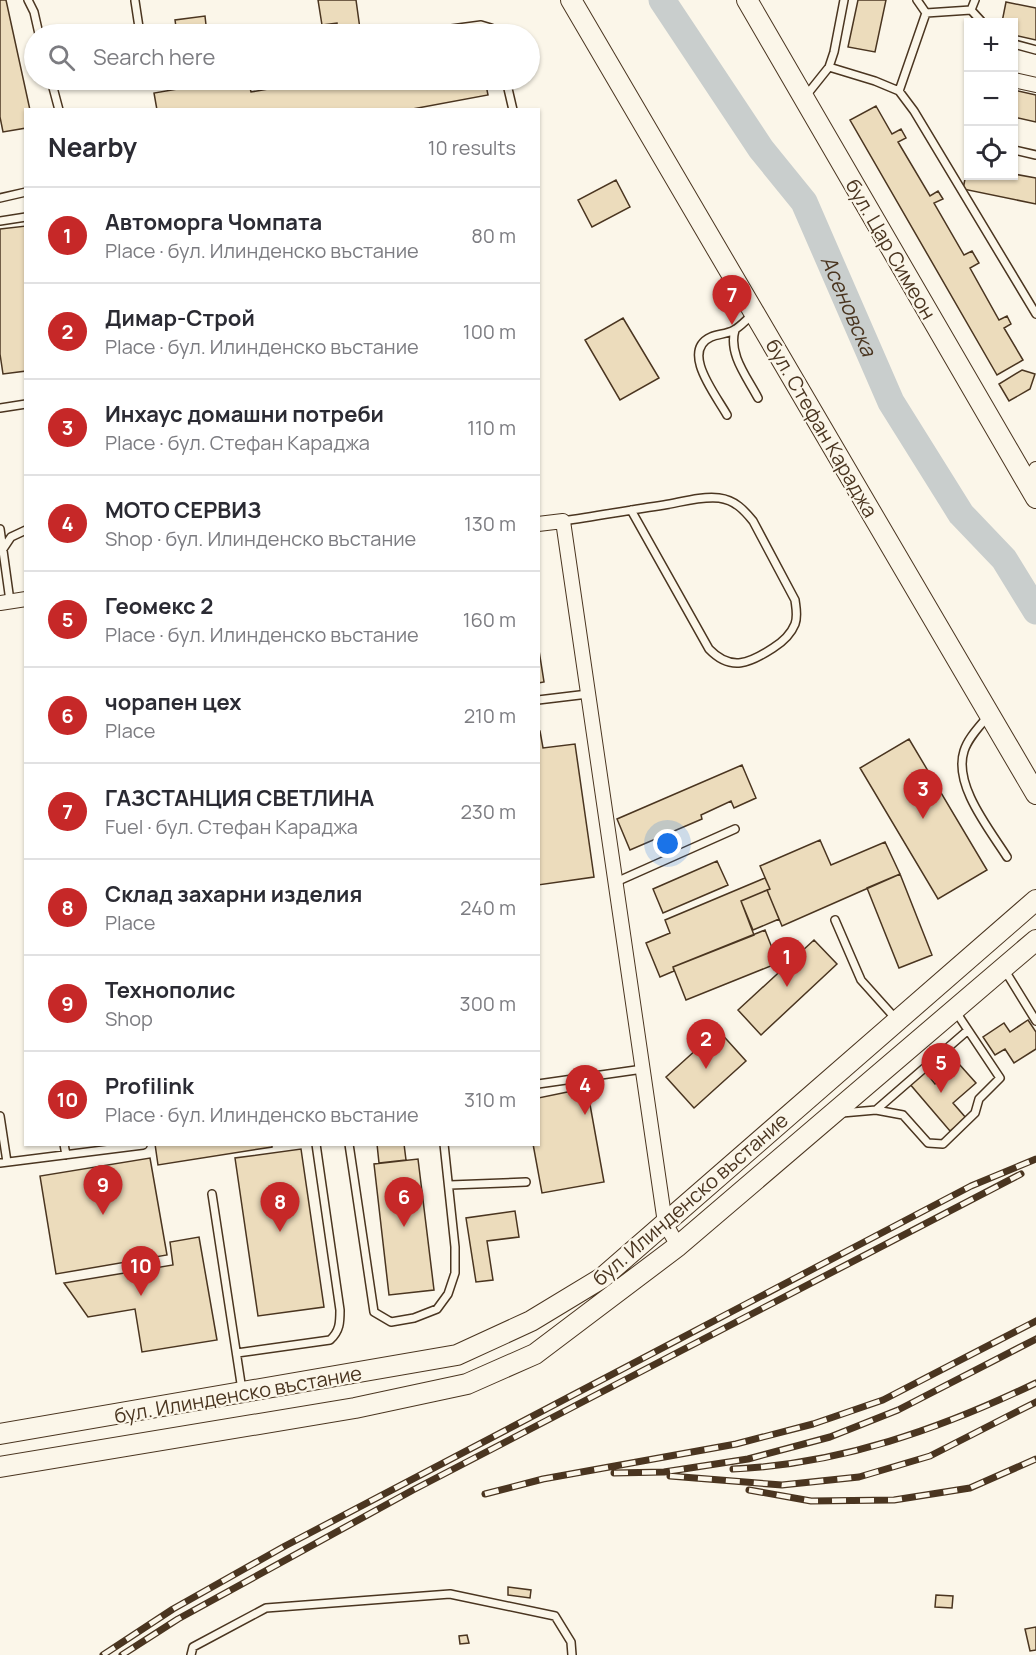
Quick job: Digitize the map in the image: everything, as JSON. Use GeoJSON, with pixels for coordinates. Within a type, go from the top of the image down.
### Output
{"type":"FeatureCollection","features":[{"type":"Feature","properties":{"kind":"main road","name":"бул. Стефан Караджа"},"geometry":{"type":"LineString","coordinates":[[571,0],[1036,794]]}},
{"type":"Feature","properties":{"kind":"main road","name":"бул. Цар Симеон"},"geometry":{"type":"LineString","coordinates":[[747,0],[1034,484]]}},
{"type":"Feature","properties":{"kind":"main road","name":"бул. Илинденско въстание"},"geometry":{"type":"LineString","coordinates":[[0,1434],[457,1355],[531,1321],[602,1278],[1036,900]]}},
{"type":"Feature","properties":{"kind":"main road","name":"бул. Илинденско въстание"},"geometry":{"type":"LineString","coordinates":[[0,1467],[355,1408],[467,1384],[535,1354],[678,1246],[1036,939]]}},
{"type":"Feature","properties":{"kind":"main road"},"geometry":{"type":"LineString","coordinates":[[0,1425],[48,1427]]}},
{"type":"Feature","properties":{"kind":"main road"},"geometry":{"type":"LineString","coordinates":[[0,1483],[33,1461]]}},
{"type":"Feature","properties":{"kind":"street"},"geometry":{"type":"LineString","coordinates":[[1018,81],[1036,85]]}},
{"type":"Feature","properties":{"kind":"street"},"geometry":{"type":"LineString","coordinates":[[540,524],[563,521],[665,1223],[678,1246]]}},
{"type":"Feature","properties":{"kind":"street"},"geometry":{"type":"LineString","coordinates":[[5,602],[24,599]]}},
{"type":"Feature","properties":{"kind":"lane"},"geometry":{"type":"LineString","coordinates":[[28,0],[37,24]]}},
{"type":"Feature","properties":{"kind":"lane"},"geometry":{"type":"LineString","coordinates":[[917,0],[926,13]]}},
{"type":"Feature","properties":{"kind":"lane"},"geometry":{"type":"LineString","coordinates":[[971,10],[975,0]]}},
{"type":"Feature","properties":{"kind":"lane"},"geometry":{"type":"LineString","coordinates":[[135,1],[138,24]]}},
{"type":"Feature","properties":{"kind":"lane"},"geometry":{"type":"LineString","coordinates":[[804,99],[829,67],[843,1]]}},
{"type":"Feature","properties":{"kind":"lane"},"geometry":{"type":"LineString","coordinates":[[926,13],[971,10]]}},
{"type":"Feature","properties":{"kind":"lane"},"geometry":{"type":"LineString","coordinates":[[971,10],[978,18]]}},
{"type":"Feature","properties":{"kind":"lane"},"geometry":{"type":"LineString","coordinates":[[899,91],[926,13]]}},
{"type":"Feature","properties":{"kind":"lane"},"geometry":{"type":"LineString","coordinates":[[1018,45],[1036,50]]}},
{"type":"Feature","properties":{"kind":"lane"},"geometry":{"type":"LineString","coordinates":[[829,67],[899,91],[914,111],[1036,314]]}},
{"type":"Feature","properties":{"kind":"lane"},"geometry":{"type":"LineString","coordinates":[[54,90],[58,108]]}},
{"type":"Feature","properties":{"kind":"lane"},"geometry":{"type":"LineString","coordinates":[[508,90],[513,108]]}},
{"type":"Feature","properties":{"kind":"lane"},"geometry":{"type":"LineString","coordinates":[[1018,151],[1036,154]]}},
{"type":"Feature","properties":{"kind":"lane"},"geometry":{"type":"LineString","coordinates":[[0,198],[24,192]]}},
{"type":"Feature","properties":{"kind":"lane"},"geometry":{"type":"LineString","coordinates":[[0,220],[24,217]]}},
{"type":"Feature","properties":{"kind":"lane"},"geometry":{"type":"LineString","coordinates":[[727,415],[699,364],[697,352],[702,343],[735,330],[754,313]]}},
{"type":"Feature","properties":{"kind":"lane"},"geometry":{"type":"LineString","coordinates":[[735,330],[732,340],[733,351],[758,398]]}},
{"type":"Feature","properties":{"kind":"lane"},"geometry":{"type":"LineString","coordinates":[[0,408],[24,404]]}},
{"type":"Feature","properties":{"kind":"lane"},"geometry":{"type":"LineString","coordinates":[[563,521],[631,510],[706,498],[720,498],[734,502],[753,521],[795,600],[797,612],[795,624],[789,634],[781,643],[756,659],[736,663],[718,658],[709,650],[631,510]]}},
{"type":"Feature","properties":{"kind":"lane"},"geometry":{"type":"LineString","coordinates":[[0,529],[5,602]]}},
{"type":"Feature","properties":{"kind":"lane"},"geometry":{"type":"LineString","coordinates":[[3,549],[11,537],[24,531]]}},
{"type":"Feature","properties":{"kind":"lane"},"geometry":{"type":"LineString","coordinates":[[540,700],[588,694]]}},
{"type":"Feature","properties":{"kind":"lane"},"geometry":{"type":"LineString","coordinates":[[989,714],[974,732],[963,752],[963,773],[969,796],[1007,857]]}},
{"type":"Feature","properties":{"kind":"lane"},"geometry":{"type":"LineString","coordinates":[[616,882],[735,829]]}},
{"type":"Feature","properties":{"kind":"lane"},"geometry":{"type":"LineString","coordinates":[[835,920],[861,980],[897,1020]]}},
{"type":"Feature","properties":{"kind":"lane"},"geometry":{"type":"LineString","coordinates":[[1003,967],[1036,1021]]}},
{"type":"Feature","properties":{"kind":"lane"},"geometry":{"type":"LineString","coordinates":[[832,1113],[876,1110],[903,1115],[928,1143],[943,1144],[975,1113],[979,1099],[1000,1078],[954,1010]]}},
{"type":"Feature","properties":{"kind":"lane"},"geometry":{"type":"LineString","coordinates":[[876,1110],[967,1031]]}},
{"type":"Feature","properties":{"kind":"lane"},"geometry":{"type":"LineString","coordinates":[[540,1084],[644,1069]]}},
{"type":"Feature","properties":{"kind":"lane"},"geometry":{"type":"LineString","coordinates":[[0,1116],[4,1162],[135,1146]]}},
{"type":"Feature","properties":{"kind":"lane"},"geometry":{"type":"LineString","coordinates":[[64,1146],[66,1155]]}},
{"type":"Feature","properties":{"kind":"lane"},"geometry":{"type":"LineString","coordinates":[[237,1353],[330,1340],[337,1334],[340,1310],[316,1146]]}},
{"type":"Feature","properties":{"kind":"lane"},"geometry":{"type":"LineString","coordinates":[[349,1146],[374,1312],[391,1322],[414,1318],[437,1309],[448,1294],[455,1273],[450,1185],[444,1146]]}},
{"type":"Feature","properties":{"kind":"lane"},"geometry":{"type":"LineString","coordinates":[[450,1185],[526,1182]]}},
{"type":"Feature","properties":{"kind":"lane"},"geometry":{"type":"LineString","coordinates":[[212,1194],[243,1393]]}},
{"type":"Feature","properties":{"kind":"lane"},"geometry":{"type":"LineString","coordinates":[[191,1655],[193,1647],[266,1608],[450,1594],[555,1616],[571,1642],[572,1655]]}},
{"type":"Feature","properties":{"kind":"building"},"geometry":{"type":"Polygon","coordinates":[[[0,0],[6,0],[30,108],[24,108],[24,128],[3,132],[0,117],[0,0]]]}},
{"type":"Feature","properties":{"kind":"building"},"geometry":{"type":"Polygon","coordinates":[[[318,0],[356,0],[359,24],[322,24],[318,0]]]}},
{"type":"Feature","properties":{"kind":"building"},"geometry":{"type":"Polygon","coordinates":[[[858,0],[886,0],[875,52],[848,47],[858,0]]]}},
{"type":"Feature","properties":{"kind":"building"},"geometry":{"type":"Polygon","coordinates":[[[1006,2],[1036,8],[1036,40],[1018,36],[1018,18],[1003,18],[1006,2]]]}},
{"type":"Feature","properties":{"kind":"building"},"geometry":{"type":"Polygon","coordinates":[[[205,16],[206,24],[176,24],[175,20],[205,16]]]}},
{"type":"Feature","properties":{"kind":"building"},"geometry":{"type":"Polygon","coordinates":[[[172,90],[250,90],[251,92],[262,90],[487,90],[488,95],[418,108],[157,108],[154,93],[172,90]]]}},
{"type":"Feature","properties":{"kind":"building"},"geometry":{"type":"Polygon","coordinates":[[[1018,91],[1036,95],[1036,122],[1018,118],[1018,91]]]}},
{"type":"Feature","properties":{"kind":"building"},"geometry":{"type":"Polygon","coordinates":[[[876,106],[892,134],[901,129],[906,138],[898,142],[930,196],[938,191],[943,199],[934,203],[964,255],[972,251],[979,263],[970,268],[999,320],[1007,316],[1011,324],[1004,328],[1023,360],[997,375],[850,120],[876,106]]]}},
{"type":"Feature","properties":{"kind":"building"},"geometry":{"type":"Polygon","coordinates":[[[1018,175],[1036,178],[1036,204],[963,189],[965,180],[1018,180],[1018,175]]]}},
{"type":"Feature","properties":{"kind":"building"},"geometry":{"type":"Polygon","coordinates":[[[616,180],[630,207],[592,227],[578,200],[616,180]]]}},
{"type":"Feature","properties":{"kind":"building"},"geometry":{"type":"Polygon","coordinates":[[[24,226],[24,371],[3,374],[0,354],[0,229],[24,226]]]}},
{"type":"Feature","properties":{"kind":"building"},"geometry":{"type":"Polygon","coordinates":[[[623,318],[659,378],[620,400],[585,340],[623,318]]]}},
{"type":"Feature","properties":{"kind":"building"},"geometry":{"type":"Polygon","coordinates":[[[1022,370],[1035,374],[1030,389],[1009,401],[999,384],[1022,370]]]}},
{"type":"Feature","properties":{"kind":"building"},"geometry":{"type":"Polygon","coordinates":[[[540,657],[544,682],[540,683],[540,657]]]}},
{"type":"Feature","properties":{"kind":"building"},"geometry":{"type":"Polygon","coordinates":[[[540,731],[543,748],[575,744],[594,877],[540,885],[540,731]]]}},
{"type":"Feature","properties":{"kind":"building"},"geometry":{"type":"Polygon","coordinates":[[[909,739],[987,870],[938,899],[860,768],[909,739]]]}},
{"type":"Feature","properties":{"kind":"building"},"geometry":{"type":"Polygon","coordinates":[[[742,765],[756,798],[734,808],[731,801],[701,815],[702,819],[630,850],[617,819],[742,765]]]}},
{"type":"Feature","properties":{"kind":"building"},"geometry":{"type":"Polygon","coordinates":[[[820,840],[831,865],[885,842],[900,874],[782,926],[760,866],[820,840]]]}},
{"type":"Feature","properties":{"kind":"building"},"geometry":{"type":"Polygon","coordinates":[[[717,861],[728,885],[663,913],[653,889],[717,861]]]}},
{"type":"Feature","properties":{"kind":"building"},"geometry":{"type":"Polygon","coordinates":[[[900,874],[932,955],[899,968],[867,888],[900,874]]]}},
{"type":"Feature","properties":{"kind":"building"},"geometry":{"type":"Polygon","coordinates":[[[765,878],[770,889],[741,901],[754,935],[673,967],[674,971],[660,977],[646,943],[670,933],[665,920],[765,878]]]}},
{"type":"Feature","properties":{"kind":"building"},"geometry":{"type":"Polygon","coordinates":[[[767,890],[779,919],[753,930],[741,901],[767,890]]]}},
{"type":"Feature","properties":{"kind":"building"},"geometry":{"type":"Polygon","coordinates":[[[765,930],[778,963],[686,1000],[673,967],[765,930]]]}},
{"type":"Feature","properties":{"kind":"building"},"geometry":{"type":"Polygon","coordinates":[[[814,940],[837,964],[761,1035],[738,1010],[814,940]]]}},
{"type":"Feature","properties":{"kind":"building"},"geometry":{"type":"Polygon","coordinates":[[[1028,1020],[1036,1032],[1036,1049],[1014,1063],[1005,1049],[995,1055],[983,1037],[1004,1023],[1010,1032],[1028,1020]]]}},
{"type":"Feature","properties":{"kind":"building"},"geometry":{"type":"Polygon","coordinates":[[[718,1030],[746,1061],[694,1108],[666,1077],[718,1030]]]}},
{"type":"Feature","properties":{"kind":"building"},"geometry":{"type":"Polygon","coordinates":[[[959,1064],[976,1083],[953,1103],[966,1118],[950,1131],[909,1083],[924,1070],[935,1084],[959,1064]]]}},
{"type":"Feature","properties":{"kind":"building"},"geometry":{"type":"Polygon","coordinates":[[[587,1088],[604,1182],[542,1193],[533,1146],[540,1146],[540,1098],[587,1088]]]}},
{"type":"Feature","properties":{"kind":"building"},"geometry":{"type":"Polygon","coordinates":[[[155,1146],[272,1146],[272,1147],[158,1165],[155,1146]]]}},
{"type":"Feature","properties":{"kind":"building"},"geometry":{"type":"Polygon","coordinates":[[[377,1146],[404,1146],[406,1160],[379,1163],[377,1146]]]}},
{"type":"Feature","properties":{"kind":"building"},"geometry":{"type":"Polygon","coordinates":[[[301,1149],[324,1307],[258,1316],[235,1158],[301,1149]]]}},
{"type":"Feature","properties":{"kind":"building"},"geometry":{"type":"Polygon","coordinates":[[[150,1158],[167,1255],[56,1274],[40,1176],[150,1158]]]}},
{"type":"Feature","properties":{"kind":"building"},"geometry":{"type":"Polygon","coordinates":[[[418,1159],[434,1290],[389,1295],[374,1164],[418,1159]]]}},
{"type":"Feature","properties":{"kind":"building"},"geometry":{"type":"Polygon","coordinates":[[[515,1211],[519,1237],[487,1241],[493,1280],[476,1282],[466,1218],[515,1211]]]}},
{"type":"Feature","properties":{"kind":"building"},"geometry":{"type":"Polygon","coordinates":[[[199,1237],[217,1340],[142,1352],[135,1309],[88,1317],[64,1283],[173,1265],[170,1242],[199,1237]]]}},
{"type":"Feature","properties":{"kind":"building"},"geometry":{"type":"Polygon","coordinates":[[[508,1587],[531,1590],[530,1598],[508,1595],[508,1587]]]}},
{"type":"Feature","properties":{"kind":"building"},"geometry":{"type":"Polygon","coordinates":[[[936,1595],[953,1596],[952,1608],[935,1607],[936,1595]]]}},
{"type":"Feature","properties":{"kind":"building"},"geometry":{"type":"Polygon","coordinates":[[[1036,1627],[1036,1650],[1030,1651],[1025,1629],[1036,1627]]]}},
{"type":"Feature","properties":{"kind":"building"},"geometry":{"type":"Polygon","coordinates":[[[467,1635],[469,1643],[460,1644],[459,1636],[467,1635]]]}},
{"type":"Feature","properties":{"kind":"waterway","name":"Асеновска"},"geometry":{"type":"LineString","coordinates":[[662,0],[761,149],[804,202],[891,402],[961,514],[1004,559],[1036,611]]}},
{"type":"Feature","properties":{"kind":"railway"},"geometry":{"type":"LineString","coordinates":[[103,1655],[173,1609],[285,1546],[971,1186],[1036,1159]]}},
{"type":"Feature","properties":{"kind":"railway"},"geometry":{"type":"LineString","coordinates":[[122,1655],[178,1619],[413,1490],[1021,1174]]}},
{"type":"Feature","properties":{"kind":"railway"},"geometry":{"type":"LineString","coordinates":[[485,1494],[543,1479],[736,1444],[813,1424],[883,1400],[1036,1321]]}},
{"type":"Feature","properties":{"kind":"railway"},"geometry":{"type":"LineString","coordinates":[[614,1473],[664,1472],[748,1459],[830,1437],[898,1410],[1036,1339]]}},
{"type":"Feature","properties":{"kind":"railway"},"geometry":{"type":"LineString","coordinates":[[733,1469],[773,1466],[851,1452],[926,1429],[1036,1383]]}},
{"type":"Feature","properties":{"kind":"railway"},"geometry":{"type":"LineString","coordinates":[[670,1476],[782,1485],[859,1477],[930,1456],[1036,1402]]}},
{"type":"Feature","properties":{"kind":"railway"},"geometry":{"type":"LineString","coordinates":[[749,1490],[811,1501],[894,1500],[970,1488],[1036,1459]]}},
{"type":"Feature","properties":{"kind":"place","name":"ГАЗСТАНЦИЯ СВЕТЛИНА"},"geometry":{"type":"Point","coordinates":[732,325]}},
{"type":"Feature","properties":{"kind":"place","name":"Инхаус домашни потреби"},"geometry":{"type":"Point","coordinates":[923,819]}},
{"type":"Feature","properties":{"kind":"place","name":"Автоморга Чомпата"},"geometry":{"type":"Point","coordinates":[787,987]}},
{"type":"Feature","properties":{"kind":"place","name":"Димар-Строй"},"geometry":{"type":"Point","coordinates":[706,1069]}},
{"type":"Feature","properties":{"kind":"place","name":"Геомекс 2"},"geometry":{"type":"Point","coordinates":[941,1093]}},
{"type":"Feature","properties":{"kind":"place","name":"МОТО СЕРВИЗ"},"geometry":{"type":"Point","coordinates":[585,1115]}},
{"type":"Feature","properties":{"kind":"place","name":"Технополис"},"geometry":{"type":"Point","coordinates":[103,1215]}},
{"type":"Feature","properties":{"kind":"place","name":"чорапен цех"},"geometry":{"type":"Point","coordinates":[404,1227]}},
{"type":"Feature","properties":{"kind":"place","name":"Склад захарни изделия"},"geometry":{"type":"Point","coordinates":[280,1232]}},
{"type":"Feature","properties":{"kind":"place","name":"Profilink"},"geometry":{"type":"Point","coordinates":[141,1296]}}]}
